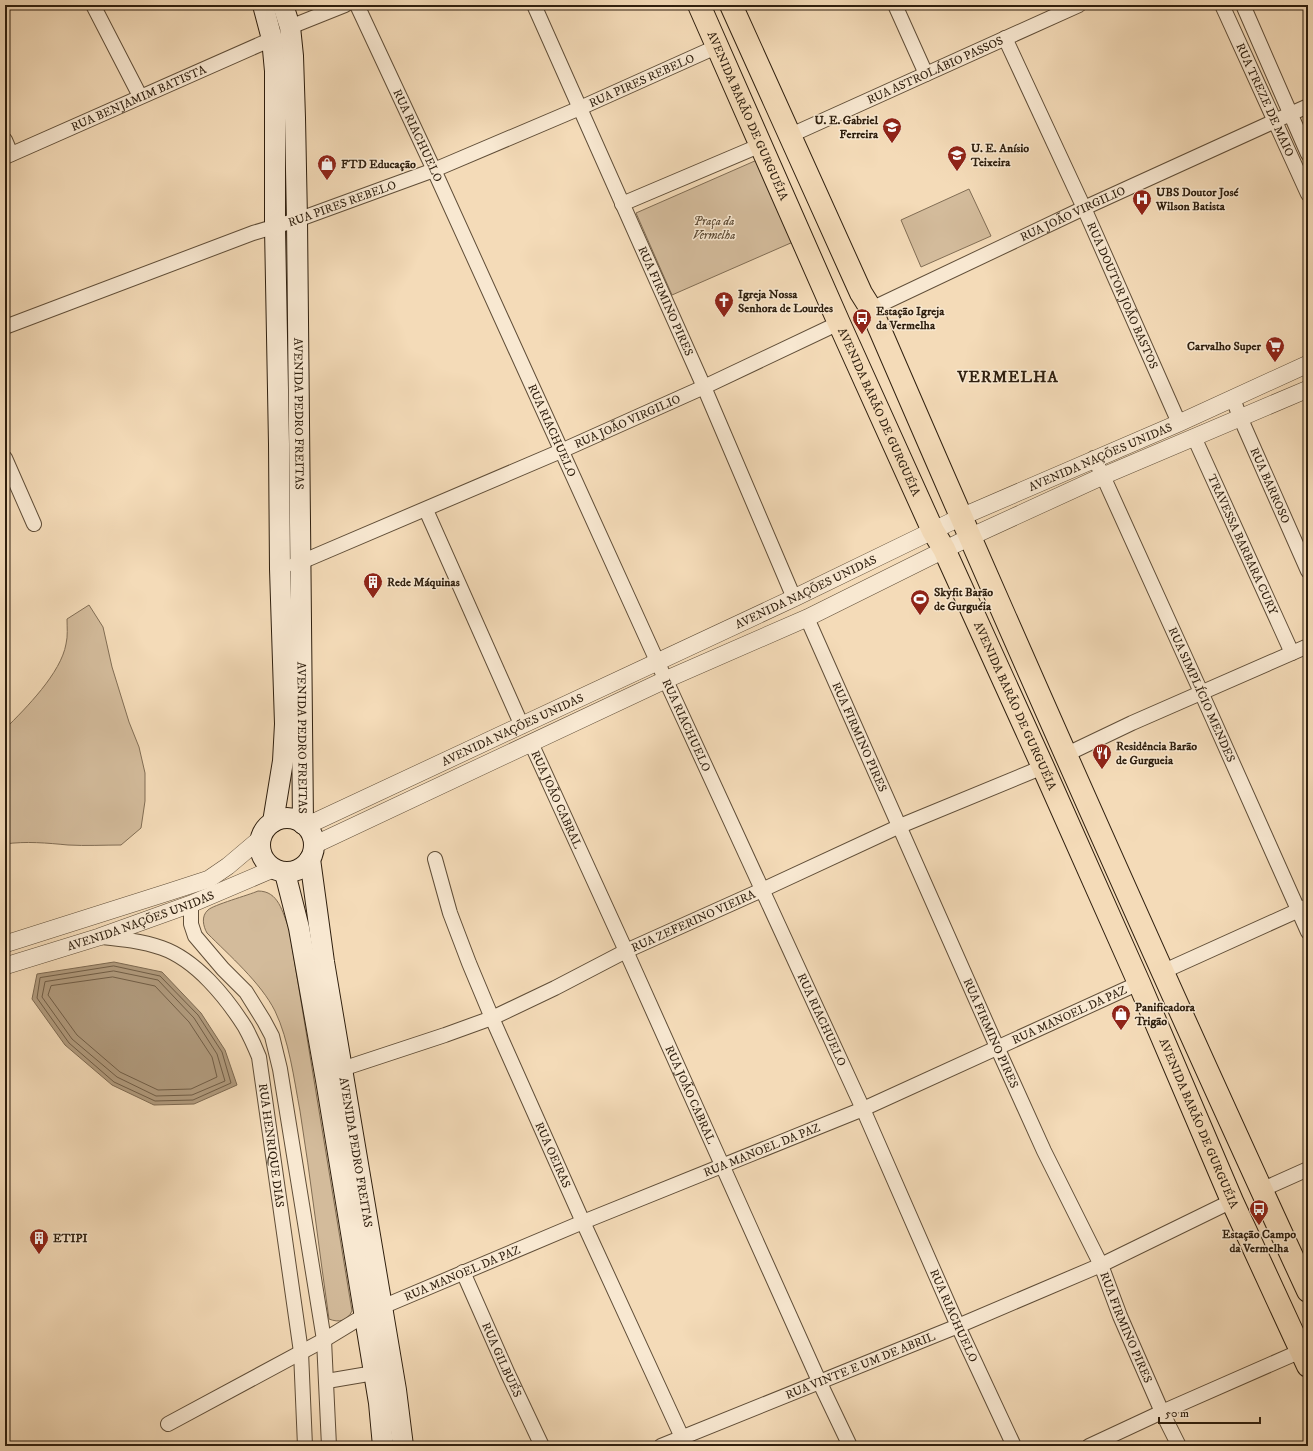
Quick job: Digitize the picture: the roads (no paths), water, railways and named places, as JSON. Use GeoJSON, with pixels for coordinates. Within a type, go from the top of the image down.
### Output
{"type":"FeatureCollection","features":[{"type":"Feature","properties":{"kind":"main road","name":"AVENIDA PEDRO FREITAS"},"geometry":{"type":"LineString","coordinates":[[263,5],[272,39],[275,71],[275,228],[284,724],[283,761],[273,822]]}},
{"type":"Feature","properties":{"kind":"main road","name":"AVENIDA PEDRO FREITAS"},"geometry":{"type":"LineString","coordinates":[[283,5],[290,27],[293,64],[297,220],[305,825]]}},
{"type":"Feature","properties":{"kind":"main road","name":"AVENIDA BARÃO DE GURGUÉIA"},"geometry":{"type":"LineString","coordinates":[[698,5],[839,323],[1043,767],[1232,1201],[1305,1358]]}},
{"type":"Feature","properties":{"kind":"main road"},"geometry":{"type":"LineString","coordinates":[[731,5],[861,292],[871,309],[1065,755],[1162,972],[1308,1291]]}},
{"type":"Feature","properties":{"kind":"main road"},"geometry":{"type":"LineString","coordinates":[[289,818],[305,825],[310,832],[312,852],[301,868],[279,871],[266,863],[260,847],[261,838],[263,832],[273,822],[289,818]]}},
{"type":"Feature","properties":{"kind":"main road","name":"AVENIDA PEDRO FREITAS"},"geometry":{"type":"LineString","coordinates":[[312,852],[324,962],[342,1069],[373,1311],[374,1373],[379,1403],[383,1446]]}},
{"type":"Feature","properties":{"kind":"main road","name":"AVENIDA PEDRO FREITAS"},"geometry":{"type":"LineString","coordinates":[[279,871],[294,907],[373,1311],[396,1390],[403,1446]]}},
{"type":"Feature","properties":{"kind":"street"},"geometry":{"type":"LineString","coordinates":[[93,5],[140,96]]}},
{"type":"Feature","properties":{"kind":"street"},"geometry":{"type":"LineString","coordinates":[[290,27],[345,5]]}},
{"type":"Feature","properties":{"kind":"street","name":"RUA RIACHUELO"},"geometry":{"type":"LineString","coordinates":[[357,5],[434,170],[656,661],[863,1108],[958,1326],[1014,1446]]}},
{"type":"Feature","properties":{"kind":"street","name":"RUA FIRMINO PIRES"},"geometry":{"type":"LineString","coordinates":[[534,5],[704,387],[794,598]]}},
{"type":"Feature","properties":{"kind":"street"},"geometry":{"type":"LineString","coordinates":[[894,5],[926,74]]}},
{"type":"Feature","properties":{"kind":"street","name":"RUA TREZE DE MAIO"},"geometry":{"type":"LineString","coordinates":[[1222,5],[1308,194]]}},
{"type":"Feature","properties":{"kind":"street","name":"RUA TREZE DE MAIO"},"geometry":{"type":"LineString","coordinates":[[1243,5],[1308,154]]}},
{"type":"Feature","properties":{"kind":"street","name":"RUA ASTROLÁBIO PASSOS"},"geometry":{"type":"LineString","coordinates":[[791,135],[1070,7]]}},
{"type":"Feature","properties":{"kind":"street","name":"RUA DOUTOR JOÃO BASTOS"},"geometry":{"type":"LineString","coordinates":[[1004,38],[1084,208],[1180,423]]}},
{"type":"Feature","properties":{"kind":"street","name":"RUA BENJAMIM BATISTA"},"geometry":{"type":"LineString","coordinates":[[8,156],[140,96],[272,39]]}},
{"type":"Feature","properties":{"kind":"street","name":"RUA PIRES REBELO"},"geometry":{"type":"LineString","coordinates":[[5,327],[253,233],[275,228],[434,170],[580,108],[716,47]]}},
{"type":"Feature","properties":{"kind":"street","name":"RUA JOÃO VIRGILIO"},"geometry":{"type":"LineString","coordinates":[[871,309],[1084,208],[1308,106]]}},
{"type":"Feature","properties":{"kind":"street"},"geometry":{"type":"LineString","coordinates":[[5,140],[8,156]]}},
{"type":"Feature","properties":{"kind":"street"},"geometry":{"type":"LineString","coordinates":[[622,204],[761,145]]}},
{"type":"Feature","properties":{"kind":"street","name":"RUA JOÃO VIRGILIO"},"geometry":{"type":"LineString","coordinates":[[280,569],[301,563],[561,451],[704,387],[839,323]]}},
{"type":"Feature","properties":{"kind":"street","name":"AVENIDA NAÇÕES UNIDAS"},"geometry":{"type":"LineString","coordinates":[[305,825],[522,726],[656,661],[794,598],[961,517],[1094,458],[1180,423],[1308,364]]}},
{"type":"Feature","properties":{"kind":"street","name":"AVENIDA NAÇÕES UNIDAS"},"geometry":{"type":"LineString","coordinates":[[312,852],[531,743],[665,680],[807,618],[944,549],[1103,476],[1308,389]]}},
{"type":"Feature","properties":{"kind":"street","name":"RUA BARROSO"},"geometry":{"type":"LineString","coordinates":[[1233,399],[1308,571]]}},
{"type":"Feature","properties":{"kind":"street","name":"TRAVESSA BARBARA CURY"},"geometry":{"type":"LineString","coordinates":[[1194,437],[1292,653]]}},
{"type":"Feature","properties":{"kind":"street"},"geometry":{"type":"LineString","coordinates":[[5,458],[34,524]]}},
{"type":"Feature","properties":{"kind":"street","name":"RUA SIMPLÍCIO MENDES"},"geometry":{"type":"LineString","coordinates":[[1094,458],[1201,692],[1247,797],[1303,908],[1308,932]]}},
{"type":"Feature","properties":{"kind":"street"},"geometry":{"type":"LineString","coordinates":[[426,510],[522,726]]}},
{"type":"Feature","properties":{"kind":"street","name":"RUA FIRMINO PIRES"},"geometry":{"type":"LineString","coordinates":[[807,618],[1044,1151],[1101,1265],[1120,1316],[1162,1412],[1179,1446]]}},
{"type":"Feature","properties":{"kind":"street"},"geometry":{"type":"LineString","coordinates":[[1065,755],[1201,692],[1308,646]]}},
{"type":"Feature","properties":{"kind":"street","name":"RUA JOÃO CABRAL"},"geometry":{"type":"LineString","coordinates":[[531,743],[819,1381],[850,1446]]}},
{"type":"Feature","properties":{"kind":"street","name":"RUA ZEFERINO VIEIRA"},"geometry":{"type":"LineString","coordinates":[[342,1069],[492,1018],[626,951],[900,826],[1043,767]]}},
{"type":"Feature","properties":{"kind":"street","name":"AVENIDA NAÇÕES UNIDAS"},"geometry":{"type":"LineString","coordinates":[[5,944],[209,878],[228,866],[261,838]]}},
{"type":"Feature","properties":{"kind":"street","name":"RUA OEIRAS"},"geometry":{"type":"LineString","coordinates":[[435,859],[450,913],[492,1018],[583,1222],[684,1441]]}},
{"type":"Feature","properties":{"kind":"street","name":"AVENIDA NAÇÕES UNIDAS"},"geometry":{"type":"LineString","coordinates":[[5,966],[192,904],[279,871]]}},
{"type":"Feature","properties":{"kind":"street","name":"RUA HENRIQUE DIAS"},"geometry":{"type":"LineString","coordinates":[[192,904],[191,924],[195,936],[223,969],[246,992],[272,1036],[287,1106],[324,1340],[329,1446]]}},
{"type":"Feature","properties":{"kind":"street"},"geometry":{"type":"LineString","coordinates":[[1162,972],[1303,908]]}},
{"type":"Feature","properties":{"kind":"street","name":"RUA HENRIQUE DIAS"},"geometry":{"type":"LineString","coordinates":[[99,936],[138,941],[163,948],[192,965],[219,992],[245,1028],[259,1057],[301,1352],[305,1446]]}},
{"type":"Feature","properties":{"kind":"street","name":"RUA MANOEL DA PAZ"},"geometry":{"type":"LineString","coordinates":[[168,1424],[324,1340],[373,1311],[583,1222],[863,1108],[1138,983]]}},
{"type":"Feature","properties":{"kind":"street"},"geometry":{"type":"LineString","coordinates":[[267,1110],[287,1106]]}},
{"type":"Feature","properties":{"kind":"street"},"geometry":{"type":"LineString","coordinates":[[1261,1190],[1308,1169]]}},
{"type":"Feature","properties":{"kind":"street","name":"RUA VINTE E UM DE ABRIL"},"geometry":{"type":"LineString","coordinates":[[661,1446],[684,1441],[819,1381],[958,1326],[1101,1265],[1232,1201]]}},
{"type":"Feature","properties":{"kind":"street","name":"RUA GILBUÉS"},"geometry":{"type":"LineString","coordinates":[[464,1272],[508,1374],[542,1446]]}},
{"type":"Feature","properties":{"kind":"street"},"geometry":{"type":"LineString","coordinates":[[1089,1446],[1162,1412],[1305,1358]]}},
{"type":"Feature","properties":{"kind":"street"},"geometry":{"type":"LineString","coordinates":[[327,1381],[374,1373]]}},
{"type":"Feature","properties":{"kind":"water"},"geometry":{"type":"Polygon","coordinates":[[[114,962],[162,972],[201,1013],[225,1050],[237,1085],[194,1104],[154,1105],[112,1085],[65,1045],[32,999],[37,974],[114,962]]]}},
{"type":"Feature","properties":{"kind":"place","name":"U. E. Gabriel Ferreira"},"geometry":{"type":"Point","coordinates":[892,144]}},
{"type":"Feature","properties":{"kind":"place","name":"U. E. Anísio Teixeira"},"geometry":{"type":"Point","coordinates":[957,172]}},
{"type":"Feature","properties":{"kind":"place","name":"FTD Educação"},"geometry":{"type":"Point","coordinates":[327,181]}},
{"type":"Feature","properties":{"kind":"place","name":"UBS Doutor José Wilson Batista"},"geometry":{"type":"Point","coordinates":[1142,216]}},
{"type":"Feature","properties":{"kind":"place","name":"Igreja Nossa Senhora de Lourdes"},"geometry":{"type":"Point","coordinates":[724,318]}},
{"type":"Feature","properties":{"kind":"place","name":"Estação Igreja da Vermelha"},"geometry":{"type":"Point","coordinates":[862,335]}},
{"type":"Feature","properties":{"kind":"place","name":"Carvalho Super"},"geometry":{"type":"Point","coordinates":[1275,363]}},
{"type":"Feature","properties":{"kind":"place","name":"Rede Máquinas"},"geometry":{"type":"Point","coordinates":[373,599]}},
{"type":"Feature","properties":{"kind":"place","name":"Skyfit Barão de Gurguéia"},"geometry":{"type":"Point","coordinates":[920,616]}},
{"type":"Feature","properties":{"kind":"place","name":"Residência Barão de Gurgueia"},"geometry":{"type":"Point","coordinates":[1102,770]}},
{"type":"Feature","properties":{"kind":"place","name":"Panificadora Trigão"},"geometry":{"type":"Point","coordinates":[1121,1031]}},
{"type":"Feature","properties":{"kind":"place","name":"Estação Campo da Vermelha"},"geometry":{"type":"Point","coordinates":[1259,1226]}},
{"type":"Feature","properties":{"kind":"place","name":"ETIPI"},"geometry":{"type":"Point","coordinates":[39,1255]}},
{"type":"Feature","properties":{"kind":"district","name":"VERMELHA"},"geometry":{"type":"Point","coordinates":[1008,376]}},
{"type":"Feature","properties":{"kind":"park label","name":"Praça da Vermelha"},"geometry":{"type":"Point","coordinates":[714,228]}}]}
